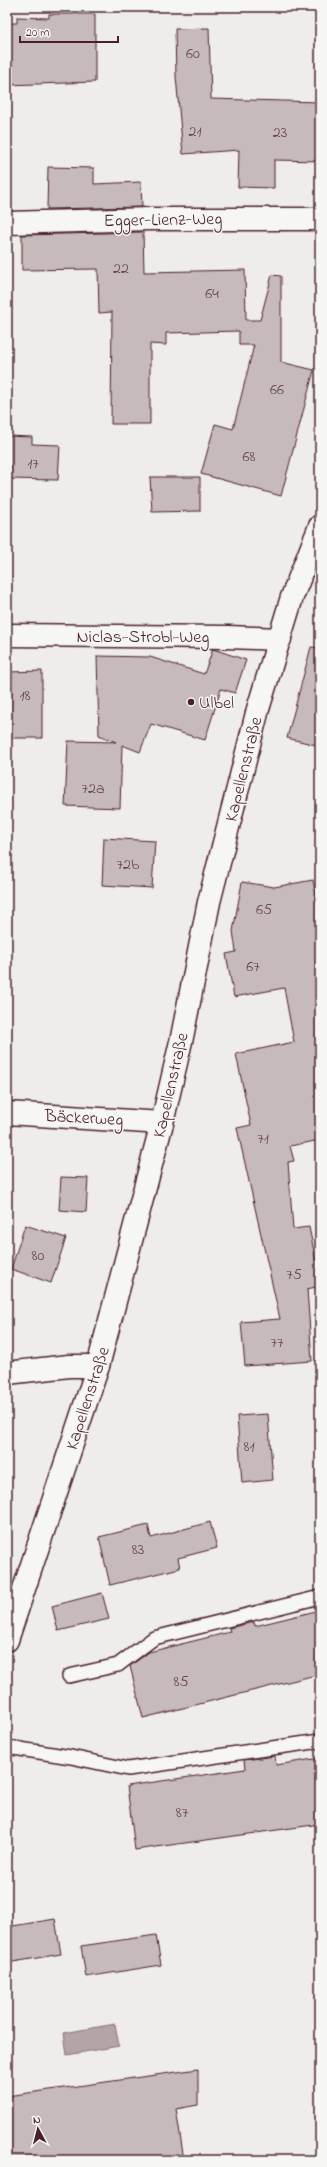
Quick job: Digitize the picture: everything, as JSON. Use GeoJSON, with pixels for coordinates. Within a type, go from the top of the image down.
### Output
{"type":"FeatureCollection","features":[{"type":"Feature","properties":{"kind":"main road","name":"Egger-Lienz-Weg"},"geometry":{"type":"LineString","coordinates":[[7,223],[150,219],[320,219]]}},
{"type":"Feature","properties":{"kind":"main road","name":"Kapellenstraße"},"geometry":{"type":"LineString","coordinates":[[7,1640],[98,1366],[162,1123],[182,1037],[209,902],[258,709],[306,560],[320,526]]}},
{"type":"Feature","properties":{"kind":"main road","name":"Niclas-Strobl-Weg"},"geometry":{"type":"LineString","coordinates":[[7,635],[228,636],[280,639]]}},
{"type":"Feature","properties":{"kind":"main road","name":"Bäckerweg"},"geometry":{"type":"LineString","coordinates":[[7,1113],[162,1123]]}},
{"type":"Feature","properties":{"kind":"main road"},"geometry":{"type":"LineString","coordinates":[[7,1373],[69,1366],[98,1366]]}},
{"type":"Feature","properties":{"kind":"lane"},"geometry":{"type":"LineString","coordinates":[[68,1676],[118,1665],[154,1638],[320,1597]]}},
{"type":"Feature","properties":{"kind":"lane"},"geometry":{"type":"LineString","coordinates":[[7,1747],[71,1757],[128,1769],[320,1741]]}},
{"type":"Feature","properties":{"kind":"shaded area"},"geometry":{"type":"Polygon","coordinates":[[[115,2024],[119,2046],[67,2055],[64,2033],[115,2024]]]}},
{"type":"Feature","properties":{"kind":"building"},"geometry":{"type":"Polygon","coordinates":[[[49,14],[95,14],[95,82],[7,85],[7,23],[17,23],[17,17],[49,18],[49,14]]]}},
{"type":"Feature","properties":{"kind":"building"},"geometry":{"type":"Polygon","coordinates":[[[209,28],[211,99],[320,102],[320,161],[274,160],[274,188],[238,187],[239,150],[183,154],[176,76],[175,29],[209,28]]]}},
{"type":"Feature","properties":{"kind":"building"},"geometry":{"type":"Polygon","coordinates":[[[48,167],[94,168],[94,184],[141,182],[142,207],[47,209],[48,167]]]}},
{"type":"Feature","properties":{"kind":"building"},"geometry":{"type":"Polygon","coordinates":[[[143,232],[144,272],[245,270],[246,320],[260,320],[272,275],[281,276],[281,362],[314,370],[281,496],[201,474],[215,424],[233,429],[254,345],[239,345],[239,331],[166,333],[166,345],[150,344],[150,424],[111,424],[112,312],[99,313],[98,269],[22,270],[22,235],[143,232]]]}},
{"type":"Feature","properties":{"kind":"building"},"geometry":{"type":"Polygon","coordinates":[[[7,436],[32,437],[32,444],[60,445],[58,480],[7,479],[7,436]]]}},
{"type":"Feature","properties":{"kind":"building"},"geometry":{"type":"Polygon","coordinates":[[[150,477],[200,477],[200,511],[152,512],[150,477]]]}},
{"type":"Feature","properties":{"kind":"building"},"geometry":{"type":"Polygon","coordinates":[[[311,647],[320,648],[320,746],[287,738],[311,647]]]}},
{"type":"Feature","properties":{"kind":"building"},"geometry":{"type":"Polygon","coordinates":[[[213,649],[246,660],[235,693],[221,689],[205,740],[151,724],[140,752],[122,745],[120,808],[65,806],[68,741],[116,742],[99,735],[97,656],[150,657],[204,674],[213,649]]]}},
{"type":"Feature","properties":{"kind":"building"},"geometry":{"type":"Polygon","coordinates":[[[42,671],[42,738],[7,738],[7,672],[42,671]]]}},
{"type":"Feature","properties":{"kind":"building"},"geometry":{"type":"Polygon","coordinates":[[[104,838],[155,841],[152,888],[102,885],[104,838]]]}},
{"type":"Feature","properties":{"kind":"building"},"geometry":{"type":"Polygon","coordinates":[[[313,880],[320,916],[320,1140],[290,1146],[294,1161],[288,1162],[293,1229],[309,1227],[320,1281],[320,1286],[307,1289],[312,1361],[245,1366],[241,1322],[280,1319],[237,1128],[251,1125],[236,1054],[294,1042],[284,988],[234,997],[226,954],[236,952],[233,931],[242,882],[274,887],[313,880]]]}},
{"type":"Feature","properties":{"kind":"building"},"geometry":{"type":"Polygon","coordinates":[[[61,1177],[88,1178],[86,1212],[59,1210],[61,1177]]]}},
{"type":"Feature","properties":{"kind":"building"},"geometry":{"type":"Polygon","coordinates":[[[25,1225],[66,1238],[51,1283],[11,1269],[25,1225]]]}},
{"type":"Feature","properties":{"kind":"building"},"geometry":{"type":"Polygon","coordinates":[[[268,1414],[273,1480],[242,1483],[237,1416],[268,1414]]]}},
{"type":"Feature","properties":{"kind":"building"},"geometry":{"type":"Polygon","coordinates":[[[210,1522],[217,1548],[178,1558],[180,1568],[110,1585],[99,1537],[148,1525],[151,1538],[210,1522]]]}},
{"type":"Feature","properties":{"kind":"building"},"geometry":{"type":"Polygon","coordinates":[[[102,1593],[109,1619],[58,1631],[52,1606],[102,1593]]]}},
{"type":"Feature","properties":{"kind":"building"},"geometry":{"type":"Polygon","coordinates":[[[320,1610],[320,1674],[143,1718],[130,1666],[149,1652],[230,1632],[229,1628],[254,1622],[255,1626],[320,1610]]]}},
{"type":"Feature","properties":{"kind":"building"},"geometry":{"type":"Polygon","coordinates":[[[275,1756],[276,1765],[320,1758],[320,1824],[135,1850],[127,1786],[245,1769],[244,1760],[275,1756]]]}},
{"type":"Feature","properties":{"kind":"building"},"geometry":{"type":"Polygon","coordinates":[[[55,1919],[61,1954],[7,1963],[7,1927],[55,1919]]]}},
{"type":"Feature","properties":{"kind":"building"},"geometry":{"type":"Polygon","coordinates":[[[156,1935],[161,1965],[86,1977],[81,1946],[156,1935]]]}},
{"type":"Feature","properties":{"kind":"building"},"geometry":{"type":"Polygon","coordinates":[[[198,2069],[198,2105],[176,2109],[184,2160],[7,2160],[7,2096],[198,2069]]]}},
{"type":"Feature","properties":{"kind":"place","name":"Ulbel"},"geometry":{"type":"Point","coordinates":[191,702]}}]}
